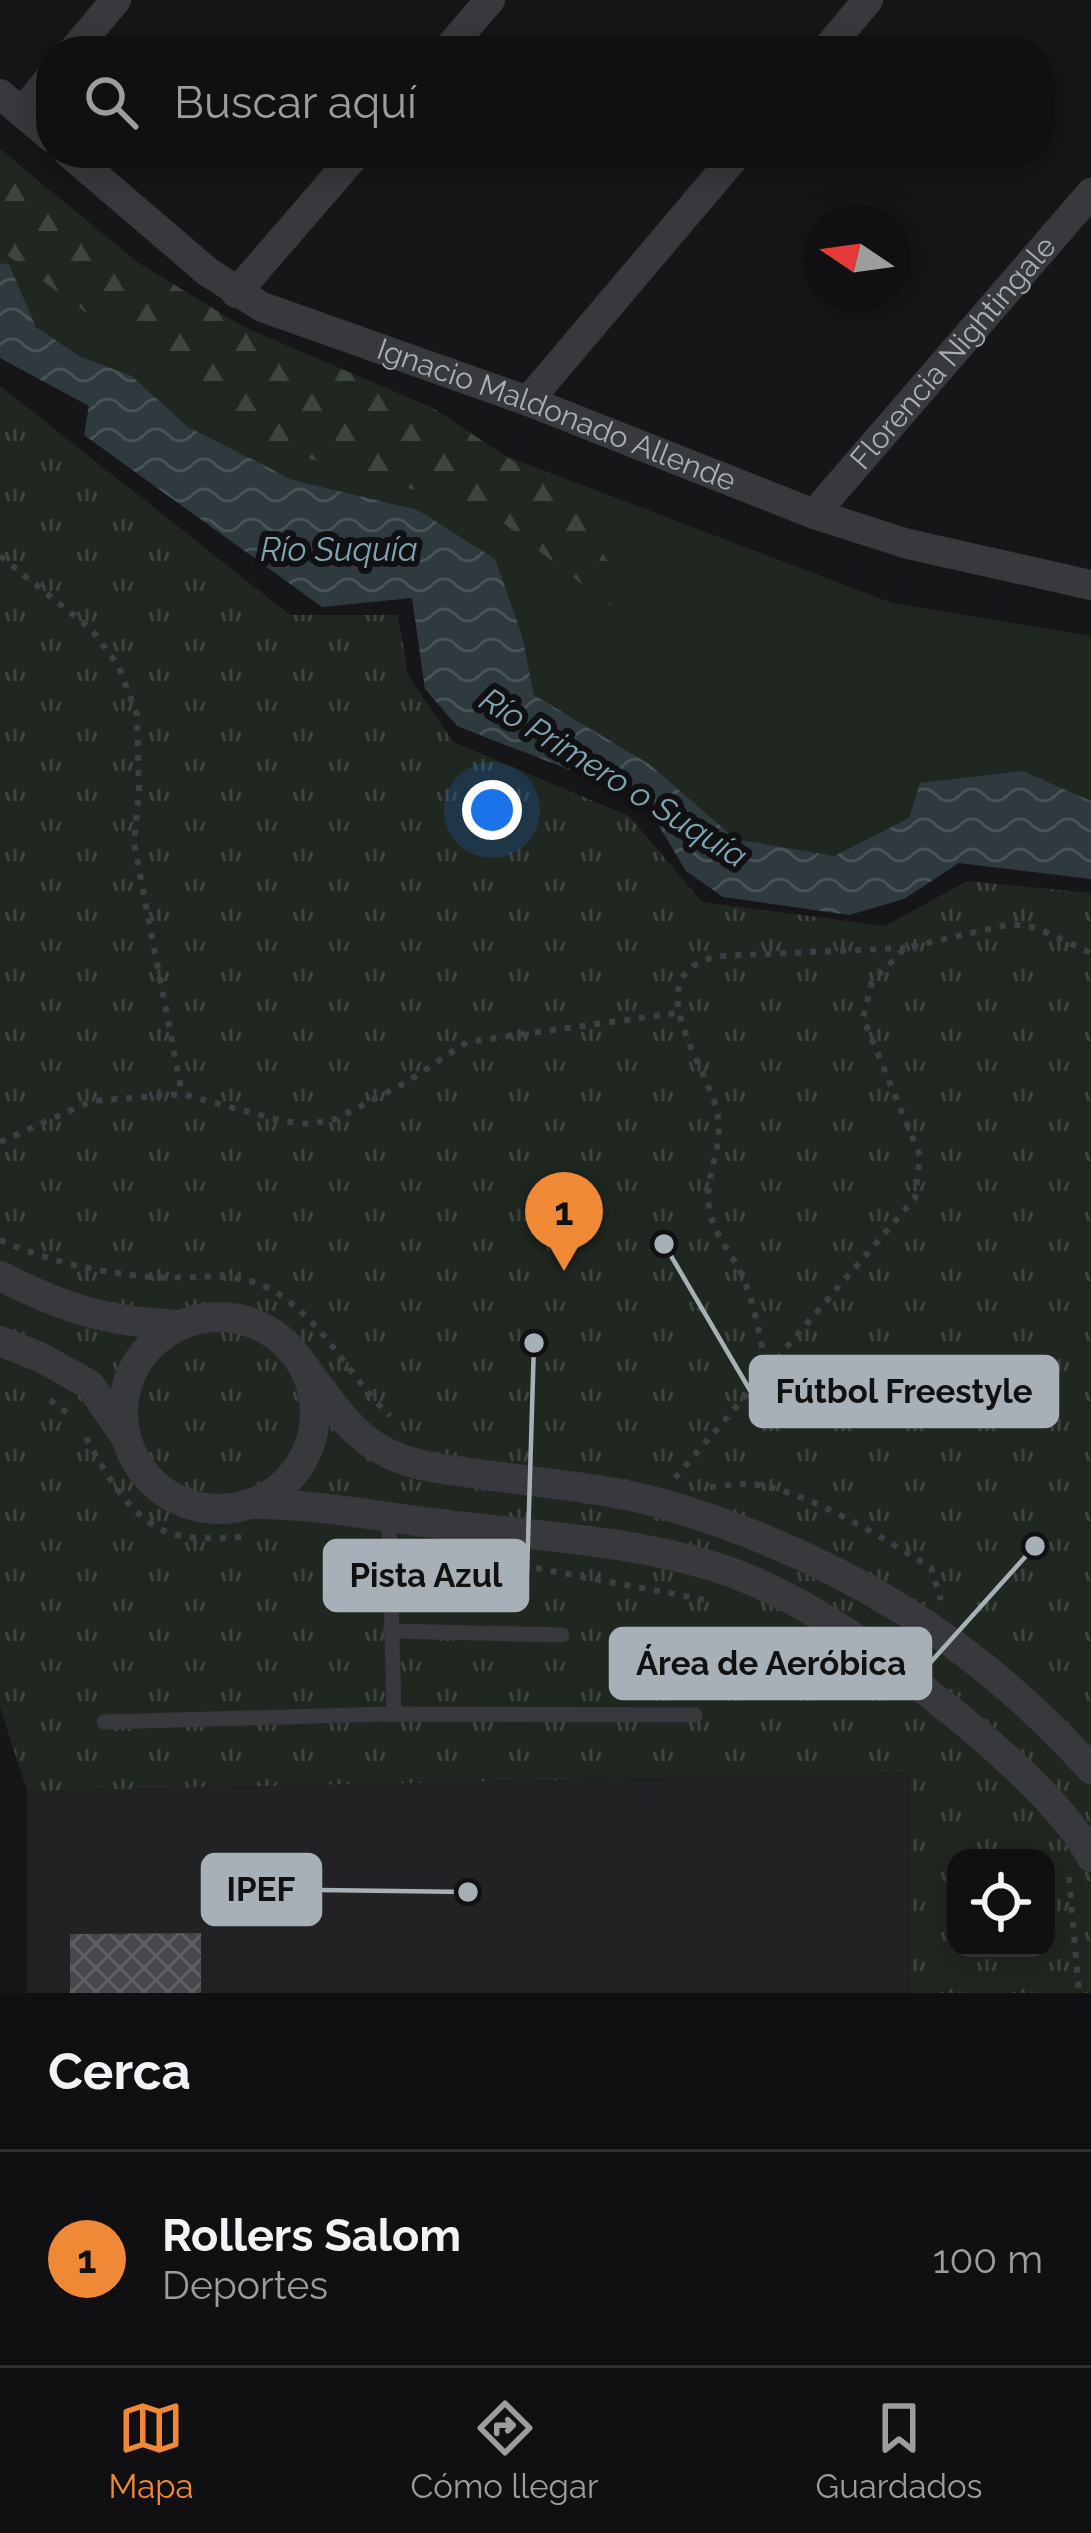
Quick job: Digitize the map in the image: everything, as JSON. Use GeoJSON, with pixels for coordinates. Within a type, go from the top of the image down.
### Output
{"type":"FeatureCollection","features":[{"type":"Feature","properties":{"kind":"street"},"geometry":{"type":"LineString","coordinates":[[86,36],[116,0]]}},
{"type":"Feature","properties":{"kind":"street"},"geometry":{"type":"LineString","coordinates":[[459,36],[490,0]]}},
{"type":"Feature","properties":{"kind":"street"},"geometry":{"type":"LineString","coordinates":[[838,36],[868,0]]}},
{"type":"Feature","properties":{"kind":"street"},"geometry":{"type":"LineString","coordinates":[[11,103],[36,124]]}},
{"type":"Feature","properties":{"kind":"street","name":"Ignacio Maldonado Allende"},"geometry":{"type":"LineString","coordinates":[[87,168],[236,293],[262,307],[528,401],[814,514],[908,544],[1091,585]]}},
{"type":"Feature","properties":{"kind":"street"},"geometry":{"type":"LineString","coordinates":[[236,293],[345,168]]}},
{"type":"Feature","properties":{"kind":"street"},"geometry":{"type":"LineString","coordinates":[[528,401],[725,168]]}},
{"type":"Feature","properties":{"kind":"street","name":"Florencia Nightingale"},"geometry":{"type":"LineString","coordinates":[[814,514],[1091,193]]}},
{"type":"Feature","properties":{"kind":"street"},"geometry":{"type":"LineString","coordinates":[[0,1276],[62,1306],[124,1322],[181,1325],[214,1317],[246,1321],[275,1335],[368,1441],[394,1456],[437,1469],[574,1486],[667,1505],[777,1543],[909,1610],[973,1656],[1022,1697],[1091,1769]]}},
{"type":"Feature","properties":{"kind":"street"},"geometry":{"type":"LineString","coordinates":[[126,1438],[124,1400],[137,1363],[149,1347],[181,1325]]}},
{"type":"Feature","properties":{"kind":"street"},"geometry":{"type":"LineString","coordinates":[[0,1341],[89,1385],[144,1473],[174,1498],[211,1509],[302,1503],[389,1519],[607,1544],[713,1566],[751,1581],[857,1639],[1004,1755],[1072,1830],[1077,1862]]}},
{"type":"Feature","properties":{"kind":"street"},"geometry":{"type":"LineString","coordinates":[[250,1504],[293,1474],[310,1442],[315,1407],[297,1357]]}},
{"type":"Feature","properties":{"kind":"lane"},"geometry":{"type":"LineString","coordinates":[[389,1519],[394,1714]]}},
{"type":"Feature","properties":{"kind":"lane"},"geometry":{"type":"LineString","coordinates":[[390,1631],[562,1635]]}},
{"type":"Feature","properties":{"kind":"lane"},"geometry":{"type":"LineString","coordinates":[[104,1721],[695,1714]]}},
{"type":"Feature","properties":{"kind":"path"},"geometry":{"type":"LineString","coordinates":[[0,556],[92,630],[119,667],[137,715],[139,789],[134,843],[182,1094]]}},
{"type":"Feature","properties":{"kind":"path"},"geometry":{"type":"LineString","coordinates":[[767,1371],[742,1276],[713,1226],[708,1186],[718,1146],[718,1112],[676,1013],[687,974],[706,958],[904,947],[1011,925],[1037,928],[1091,953]]}},
{"type":"Feature","properties":{"kind":"path"},"geometry":{"type":"LineString","coordinates":[[673,1480],[915,1198],[920,1156],[863,1018],[866,991],[904,947]]}},
{"type":"Feature","properties":{"kind":"path"},"geometry":{"type":"LineString","coordinates":[[0,1142],[92,1101],[182,1094],[282,1121],[336,1120],[407,1082],[467,1042],[676,1013]]}},
{"type":"Feature","properties":{"kind":"path"},"geometry":{"type":"LineString","coordinates":[[0,1240],[56,1262],[146,1276],[227,1276],[263,1285],[316,1324],[367,1394],[391,1417]]}},
{"type":"Feature","properties":{"kind":"path"},"geometry":{"type":"LineString","coordinates":[[44,1396],[76,1418]]}},
{"type":"Feature","properties":{"kind":"path"},"geometry":{"type":"LineString","coordinates":[[84,1435],[111,1483],[148,1520],[176,1535],[262,1538]]}},
{"type":"Feature","properties":{"kind":"path"},"geometry":{"type":"LineString","coordinates":[[657,1477],[688,1484]]}},
{"type":"Feature","properties":{"kind":"path"},"geometry":{"type":"LineString","coordinates":[[704,1486],[756,1484],[783,1490],[865,1529],[931,1568],[940,1600]]}},
{"type":"Feature","properties":{"kind":"path"},"geometry":{"type":"LineString","coordinates":[[523,1565],[726,1604]]}},
{"type":"Feature","properties":{"kind":"path"},"geometry":{"type":"LineString","coordinates":[[1077,1862],[1070,1878],[1078,1993]]}},
{"type":"Feature","properties":{"kind":"shaded area"},"geometry":{"type":"Polygon","coordinates":[[[911,1773],[910,1993],[27,1993],[27,1791],[911,1773]]]}},
{"type":"Feature","properties":{"kind":"green space"},"geometry":{"type":"Polygon","coordinates":[[[0,149],[137,262],[242,326],[433,408],[566,496],[662,646],[489,512],[273,448],[0,250],[0,149]]]}},
{"type":"Feature","properties":{"kind":"green space"},"geometry":{"type":"Polygon","coordinates":[[[0,168],[314,383],[892,603],[1091,636],[1091,801],[1023,771],[834,856],[736,839],[649,764],[534,695],[522,635],[494,559],[418,510],[293,480],[188,427],[132,376],[79,356],[36,327],[9,264],[0,263],[0,168]]]}},
{"type":"Feature","properties":{"kind":"green space"},"geometry":{"type":"Polygon","coordinates":[[[0,386],[290,615],[398,615],[408,675],[453,742],[629,816],[702,902],[885,926],[967,881],[1091,893],[1091,1993],[910,1993],[910,1773],[27,1791],[0,1707],[0,386]]]}},
{"type":"Feature","properties":{"kind":"water","name":"Río Suquía"},"geometry":{"type":"Polygon","coordinates":[[[0,263],[9,264],[36,327],[79,356],[132,376],[188,427],[293,480],[418,510],[495,559],[522,635],[534,695],[649,764],[736,839],[834,856],[909,818],[920,783],[1023,771],[1091,801],[1091,879],[959,863],[904,899],[849,915],[723,897],[686,871],[642,798],[457,726],[425,689],[412,598],[322,607],[84,435],[89,406],[0,358],[0,263]]]}},
{"type":"Feature","properties":{"kind":"building"},"geometry":{"type":"Polygon","coordinates":[[[201,1933],[201,1993],[70,1993],[70,1934],[201,1933]]]}},
{"type":"Feature","properties":{"kind":"place","name":"Fútbol Freestyle"},"geometry":{"type":"Point","coordinates":[664,1244]}},
{"type":"Feature","properties":{"kind":"place","name":"Rollers Salom"},"geometry":{"type":"Point","coordinates":[564,1271]}},
{"type":"Feature","properties":{"kind":"place","name":"Pista Azul"},"geometry":{"type":"Point","coordinates":[534,1343]}},
{"type":"Feature","properties":{"kind":"place","name":"Área de Aeróbica"},"geometry":{"type":"Point","coordinates":[1035,1546]}},
{"type":"Feature","properties":{"kind":"place","name":"IPEF"},"geometry":{"type":"Point","coordinates":[468,1892]}},
{"type":"Feature","properties":{"kind":"water label","name":"Río Primero o Suquía"},"geometry":{"type":"Point","coordinates":[614,777]}}]}
